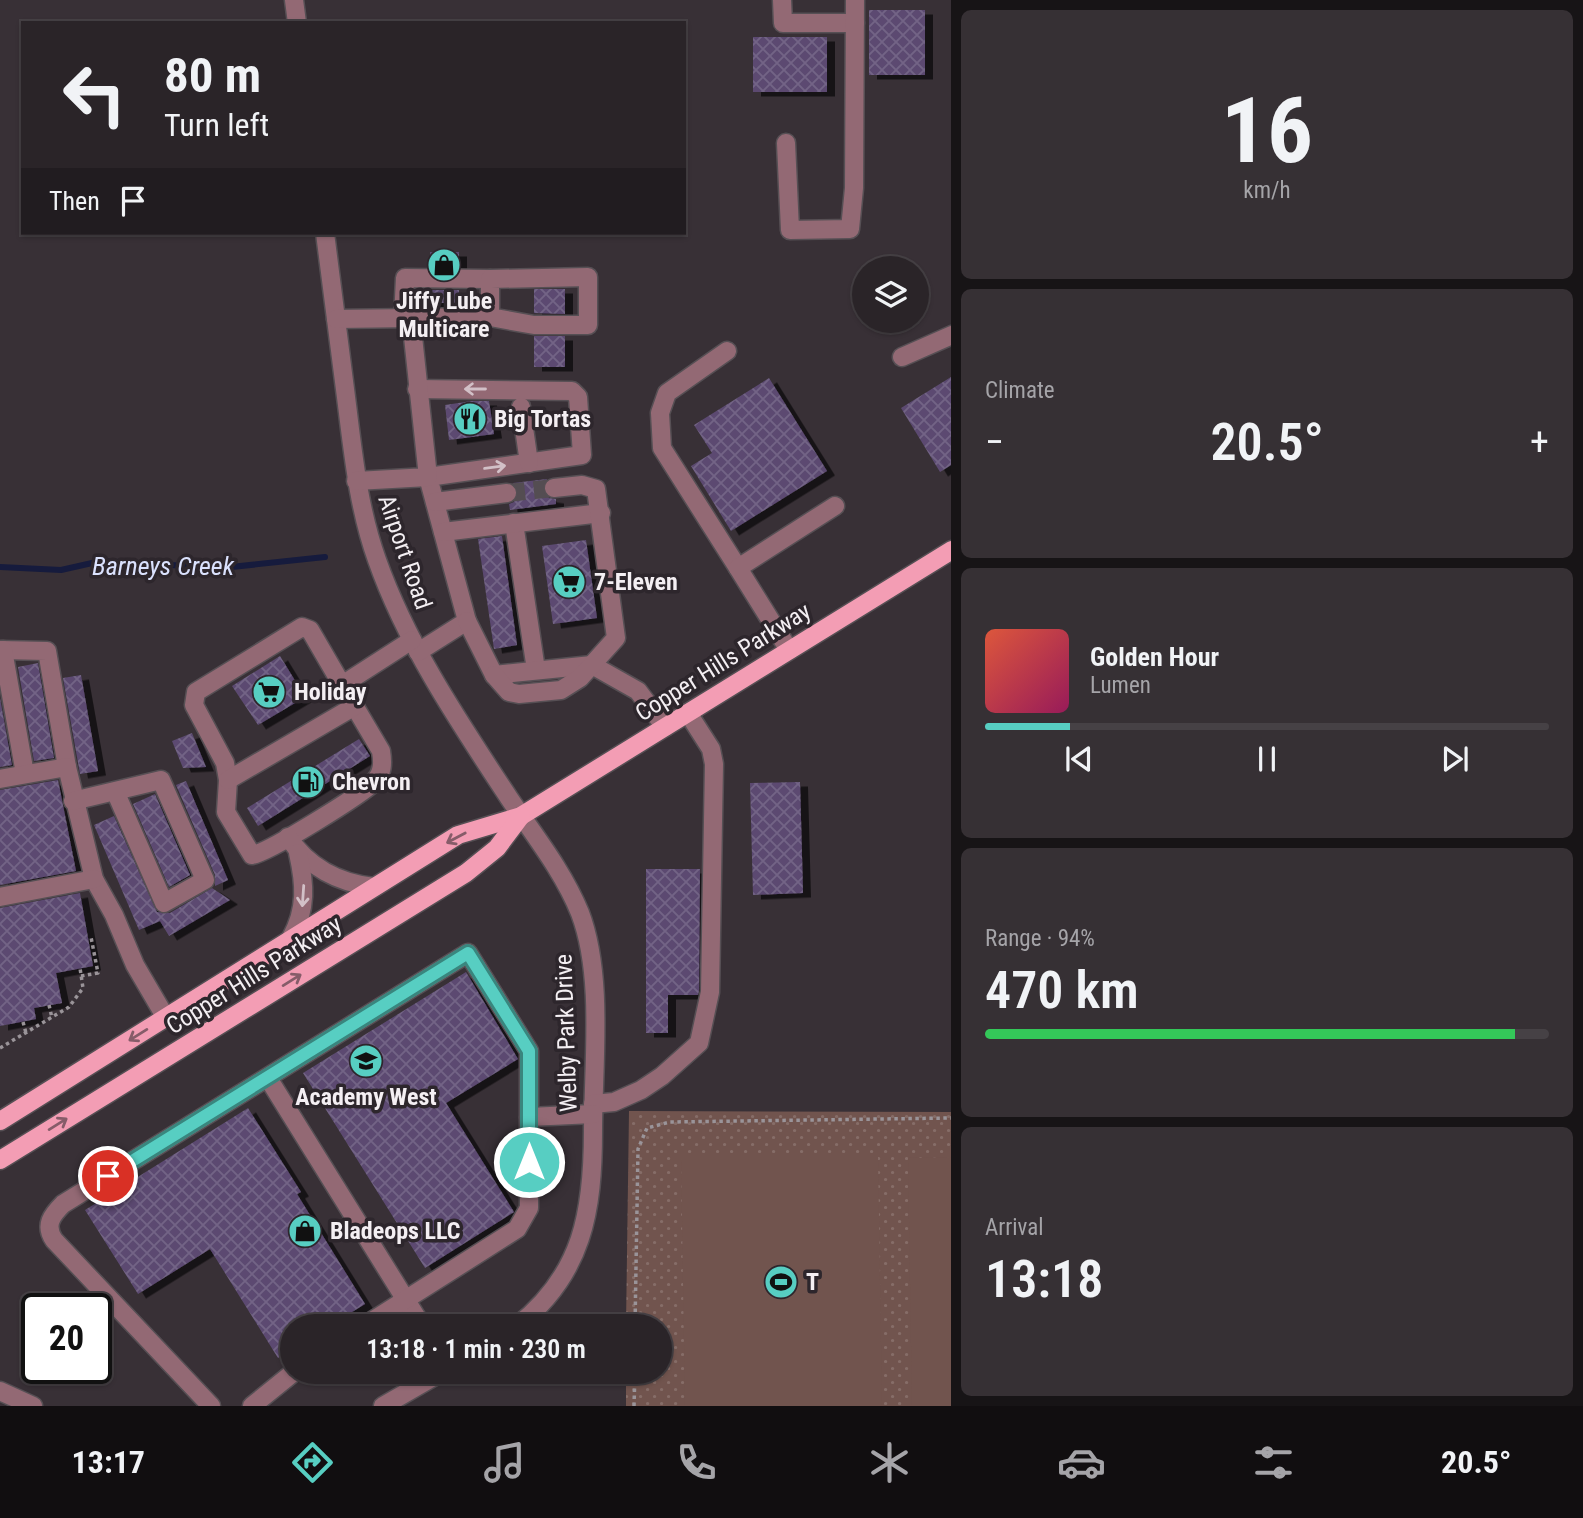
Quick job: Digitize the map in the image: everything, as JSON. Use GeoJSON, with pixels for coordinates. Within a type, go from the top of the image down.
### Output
{"type":"FeatureCollection","features":[{"type":"Feature","properties":{"kind":"main road","name":"Copper Hills Parkway"},"geometry":{"type":"LineString","coordinates":[[2,1119],[458,835],[521,816],[951,550]]}},
{"type":"Feature","properties":{"kind":"main road","name":"Copper Hills Parkway"},"geometry":{"type":"LineString","coordinates":[[0,1160],[466,873],[497,848],[521,816]]}},
{"type":"Feature","properties":{"kind":"street"},"geometry":{"type":"LineString","coordinates":[[294,0],[297,21]]}},
{"type":"Feature","properties":{"kind":"street"},"geometry":{"type":"LineString","coordinates":[[782,0],[783,23],[855,23]]}},
{"type":"Feature","properties":{"kind":"street"},"geometry":{"type":"LineString","coordinates":[[786,143],[790,230],[850,229],[854,188],[855,0]]}},
{"type":"Feature","properties":{"kind":"street","name":"Airport Road"},"geometry":{"type":"LineString","coordinates":[[325,235],[356,481],[377,560],[415,646],[521,816]]}},
{"type":"Feature","properties":{"kind":"street"},"geometry":{"type":"LineString","coordinates":[[336,318],[407,318],[490,317],[534,325],[588,325],[588,277],[405,278],[407,318],[428,477],[467,621],[494,675],[509,692],[529,694],[570,687],[616,638],[599,495],[593,486],[554,488]]}},
{"type":"Feature","properties":{"kind":"street"},"geometry":{"type":"LineString","coordinates":[[490,278],[490,317]]}},
{"type":"Feature","properties":{"kind":"street"},"geometry":{"type":"LineString","coordinates":[[902,357],[951,335]]}},
{"type":"Feature","properties":{"kind":"street"},"geometry":{"type":"LineString","coordinates":[[727,351],[667,393],[660,413],[662,448],[789,650]]}},
{"type":"Feature","properties":{"kind":"street"},"geometry":{"type":"LineString","coordinates":[[356,481],[428,477],[582,455],[578,397],[572,391],[417,388]]}},
{"type":"Feature","properties":{"kind":"street"},"geometry":{"type":"LineString","coordinates":[[521,407],[529,463]]}},
{"type":"Feature","properties":{"kind":"street"},"geometry":{"type":"LineString","coordinates":[[435,502],[507,494]]}},
{"type":"Feature","properties":{"kind":"street"},"geometry":{"type":"LineString","coordinates":[[738,569],[835,506]]}},
{"type":"Feature","properties":{"kind":"street"},"geometry":{"type":"LineString","coordinates":[[443,532],[601,513]]}},
{"type":"Feature","properties":{"kind":"street"},"geometry":{"type":"LineString","coordinates":[[514,523],[536,670]]}},
{"type":"Feature","properties":{"kind":"street"},"geometry":{"type":"LineString","coordinates":[[342,685],[467,621]]}},
{"type":"Feature","properties":{"kind":"street"},"geometry":{"type":"LineString","coordinates":[[302,627],[310,629],[355,706],[381,751],[380,773],[362,791],[288,837],[258,854],[249,853],[226,812],[228,780],[225,763],[194,705],[197,692],[302,627]]}},
{"type":"Feature","properties":{"kind":"street"},"geometry":{"type":"LineString","coordinates":[[25,774],[2,650],[47,650],[73,801],[94,879],[114,915],[135,965],[166,1018]]}},
{"type":"Feature","properties":{"kind":"street"},"geometry":{"type":"LineString","coordinates":[[494,675],[592,664],[638,691],[665,727]]}},
{"type":"Feature","properties":{"kind":"street"},"geometry":{"type":"LineString","coordinates":[[228,780],[355,706]]}},
{"type":"Feature","properties":{"kind":"street"},"geometry":{"type":"LineString","coordinates":[[529,1117],[593,1109],[614,1102],[641,1090],[662,1076],[699,1043],[710,992],[714,764],[711,749],[688,713]]}},
{"type":"Feature","properties":{"kind":"street"},"geometry":{"type":"LineString","coordinates":[[0,779],[67,766]]}},
{"type":"Feature","properties":{"kind":"street"},"geometry":{"type":"LineString","coordinates":[[73,801],[161,780],[205,880],[164,903],[115,791]]}},
{"type":"Feature","properties":{"kind":"street","name":"Welby Park Drive"},"geometry":{"type":"LineString","coordinates":[[521,816],[552,859],[584,929],[593,1003],[591,1203],[578,1248],[555,1287],[529,1314]]}},
{"type":"Feature","properties":{"kind":"street"},"geometry":{"type":"LineString","coordinates":[[288,837],[298,853],[304,894],[300,917],[291,938]]}},
{"type":"Feature","properties":{"kind":"street"},"geometry":{"type":"LineString","coordinates":[[298,853],[340,880],[374,887]]}},
{"type":"Feature","properties":{"kind":"street"},"geometry":{"type":"LineString","coordinates":[[0,897],[94,879]]}},
{"type":"Feature","properties":{"kind":"street"},"geometry":{"type":"LineString","coordinates":[[211,1406],[54,1240],[49,1224],[63,1204],[468,953],[529,1051],[529,1208],[517,1229],[383,1314]]}},
{"type":"Feature","properties":{"kind":"street"},"geometry":{"type":"LineString","coordinates":[[268,1078],[415,1314]]}},
{"type":"Feature","properties":{"kind":"street"},"geometry":{"type":"LineString","coordinates":[[252,1406],[280,1383]]}},
{"type":"Feature","properties":{"kind":"street"},"geometry":{"type":"LineString","coordinates":[[383,1406],[421,1384]]}},
{"type":"Feature","properties":{"kind":"street"},"geometry":{"type":"LineString","coordinates":[[0,1391],[33,1406]]}},
{"type":"Feature","properties":{"kind":"path"},"geometry":{"type":"LineString","coordinates":[[81,976],[98,973],[91,937]]}},
{"type":"Feature","properties":{"kind":"path"},"geometry":{"type":"LineString","coordinates":[[0,1048],[69,1007],[83,988],[80,968]]}},
{"type":"Feature","properties":{"kind":"path"},"geometry":{"type":"LineString","coordinates":[[49,1005],[52,1018]]}},
{"type":"Feature","properties":{"kind":"path"},"geometry":{"type":"LineString","coordinates":[[23,1022],[26,1034]]}},
{"type":"Feature","properties":{"kind":"path"},"geometry":{"type":"LineString","coordinates":[[635,1314],[638,1149],[648,1128],[670,1122],[951,1118]]}},
{"type":"Feature","properties":{"kind":"path"},"geometry":{"type":"LineString","coordinates":[[635,1384],[635,1406]]}},
{"type":"Feature","properties":{"kind":"shaded area"},"geometry":{"type":"Polygon","coordinates":[[[629,1111],[951,1112],[951,1406],[626,1406],[626,1384],[672,1384],[672,1314],[626,1314],[629,1111]]]}},
{"type":"Feature","properties":{"kind":"shaded area","name":"T"},"geometry":{"type":"Polygon","coordinates":[[[681,1157],[878,1157],[882,1406],[685,1406],[681,1157]]]}},
{"type":"Feature","properties":{"kind":"shaded area"},"geometry":{"type":"Polygon","coordinates":[[[951,1157],[951,1406],[912,1406],[908,1158],[951,1157]]]}},
{"type":"Feature","properties":{"kind":"building"},"geometry":{"type":"Polygon","coordinates":[[[869,10],[925,10],[925,75],[869,75],[869,10]]]}},
{"type":"Feature","properties":{"kind":"building"},"geometry":{"type":"Polygon","coordinates":[[[753,37],[827,37],[827,92],[753,92],[753,37]]]}},
{"type":"Feature","properties":{"kind":"building"},"geometry":{"type":"Polygon","coordinates":[[[430,252],[459,252],[459,267],[430,267],[430,252]]]}},
{"type":"Feature","properties":{"kind":"building"},"geometry":{"type":"Polygon","coordinates":[[[534,289],[565,289],[565,314],[534,313],[534,289]]]}},
{"type":"Feature","properties":{"kind":"building"},"geometry":{"type":"Polygon","coordinates":[[[430,290],[459,290],[459,303],[430,303],[430,290]]]}},
{"type":"Feature","properties":{"kind":"building"},"geometry":{"type":"Polygon","coordinates":[[[534,336],[565,336],[565,367],[534,367],[534,336]]]}},
{"type":"Feature","properties":{"kind":"building"},"geometry":{"type":"Polygon","coordinates":[[[951,377],[951,465],[940,472],[901,408],[951,377]]]}},
{"type":"Feature","properties":{"kind":"building"},"geometry":{"type":"Polygon","coordinates":[[[769,378],[827,471],[731,531],[691,466],[712,453],[694,425],[769,378]]]}},
{"type":"Feature","properties":{"kind":"building"},"geometry":{"type":"Polygon","coordinates":[[[489,401],[494,434],[449,440],[445,405],[489,401]]]}},
{"type":"Feature","properties":{"kind":"building"},"geometry":{"type":"Polygon","coordinates":[[[547,479],[543,490],[549,498],[556,499],[556,504],[510,510],[509,504],[514,502],[518,492],[513,483],[547,479]]]}},
{"type":"Feature","properties":{"kind":"building"},"geometry":{"type":"Polygon","coordinates":[[[502,536],[517,645],[494,649],[478,539],[502,536]]]}},
{"type":"Feature","properties":{"kind":"building","name":"7-Eleven"},"geometry":{"type":"Polygon","coordinates":[[[586,540],[597,618],[553,624],[542,546],[586,540]]]}},
{"type":"Feature","properties":{"kind":"building","name":"Holiday"},"geometry":{"type":"Polygon","coordinates":[[[280,656],[305,697],[258,725],[232,686],[280,656]]]}},
{"type":"Feature","properties":{"kind":"building"},"geometry":{"type":"Polygon","coordinates":[[[38,663],[54,758],[34,761],[18,667],[38,663]]]}},
{"type":"Feature","properties":{"kind":"building"},"geometry":{"type":"Polygon","coordinates":[[[81,675],[98,771],[80,774],[63,678],[81,675]]]}},
{"type":"Feature","properties":{"kind":"building"},"geometry":{"type":"Polygon","coordinates":[[[0,698],[12,765],[0,767],[0,698]]]}},
{"type":"Feature","properties":{"kind":"building"},"geometry":{"type":"Polygon","coordinates":[[[192,733],[206,767],[183,768],[172,741],[192,733]]]}},
{"type":"Feature","properties":{"kind":"building","name":"Chevron"},"geometry":{"type":"Polygon","coordinates":[[[359,739],[370,756],[258,826],[247,808],[359,739]]]}},
{"type":"Feature","properties":{"kind":"building"},"geometry":{"type":"Polygon","coordinates":[[[58,780],[76,871],[0,885],[0,790],[58,780]]]}},
{"type":"Feature","properties":{"kind":"building"},"geometry":{"type":"Polygon","coordinates":[[[186,781],[228,880],[215,886],[215,875],[176,785],[186,781]]]}},
{"type":"Feature","properties":{"kind":"building"},"geometry":{"type":"Polygon","coordinates":[[[800,782],[803,893],[753,895],[750,783],[800,782]]]}},
{"type":"Feature","properties":{"kind":"building"},"geometry":{"type":"Polygon","coordinates":[[[155,794],[190,875],[169,887],[133,804],[155,794]]]}},
{"type":"Feature","properties":{"kind":"building"},"geometry":{"type":"Polygon","coordinates":[[[114,816],[157,912],[170,913],[212,888],[230,900],[169,936],[160,921],[139,930],[94,825],[114,816]]]}},
{"type":"Feature","properties":{"kind":"building"},"geometry":{"type":"Polygon","coordinates":[[[646,869],[700,869],[699,991],[698,995],[668,995],[668,1033],[646,1033],[646,869]]]}},
{"type":"Feature","properties":{"kind":"building"},"geometry":{"type":"Polygon","coordinates":[[[80,893],[93,966],[56,973],[62,1003],[34,1008],[36,1019],[0,1026],[0,908],[80,893]]]}},
{"type":"Feature","properties":{"kind":"building"},"geometry":{"type":"Polygon","coordinates":[[[466,972],[518,1059],[446,1103],[514,1212],[425,1268],[303,1073],[466,972]]]}},
{"type":"Feature","properties":{"kind":"building"},"geometry":{"type":"Polygon","coordinates":[[[248,1108],[301,1192],[297,1194],[365,1304],[349,1314],[280,1314],[278,1358],[210,1249],[138,1294],[85,1210],[248,1108]]]}},
{"type":"Feature","properties":{"kind":"waterway","name":"Barneys Creek"},"geometry":{"type":"LineString","coordinates":[[0,567],[61,570],[101,561],[222,568],[325,557]]}},
{"type":"Feature","properties":{"kind":"tunnel"},"geometry":{"type":"LineString","coordinates":[[507,493],[554,488]]}},
{"type":"Feature","properties":{"kind":"place","name":"Jiffy Lube Multicare"},"geometry":{"type":"Point","coordinates":[444,265]}},
{"type":"Feature","properties":{"kind":"place","name":"Big Tortas"},"geometry":{"type":"Point","coordinates":[470,419]}},
{"type":"Feature","properties":{"kind":"place","name":"7-Eleven"},"geometry":{"type":"Point","coordinates":[569,582]}},
{"type":"Feature","properties":{"kind":"place","name":"Holiday"},"geometry":{"type":"Point","coordinates":[269,692]}},
{"type":"Feature","properties":{"kind":"place","name":"Chevron"},"geometry":{"type":"Point","coordinates":[308,782]}},
{"type":"Feature","properties":{"kind":"place","name":"Academy West"},"geometry":{"type":"Point","coordinates":[366,1061]}},
{"type":"Feature","properties":{"kind":"place","name":"Bladeops LLC"},"geometry":{"type":"Point","coordinates":[305,1231]}},
{"type":"Feature","properties":{"kind":"place","name":"T"},"geometry":{"type":"Point","coordinates":[781,1282]}},
{"type":"Feature","properties":{"kind":"route"},"geometry":{"type":"LineString","coordinates":[[108,1176],[468,953],[529,1051],[529,1162]]}}]}
